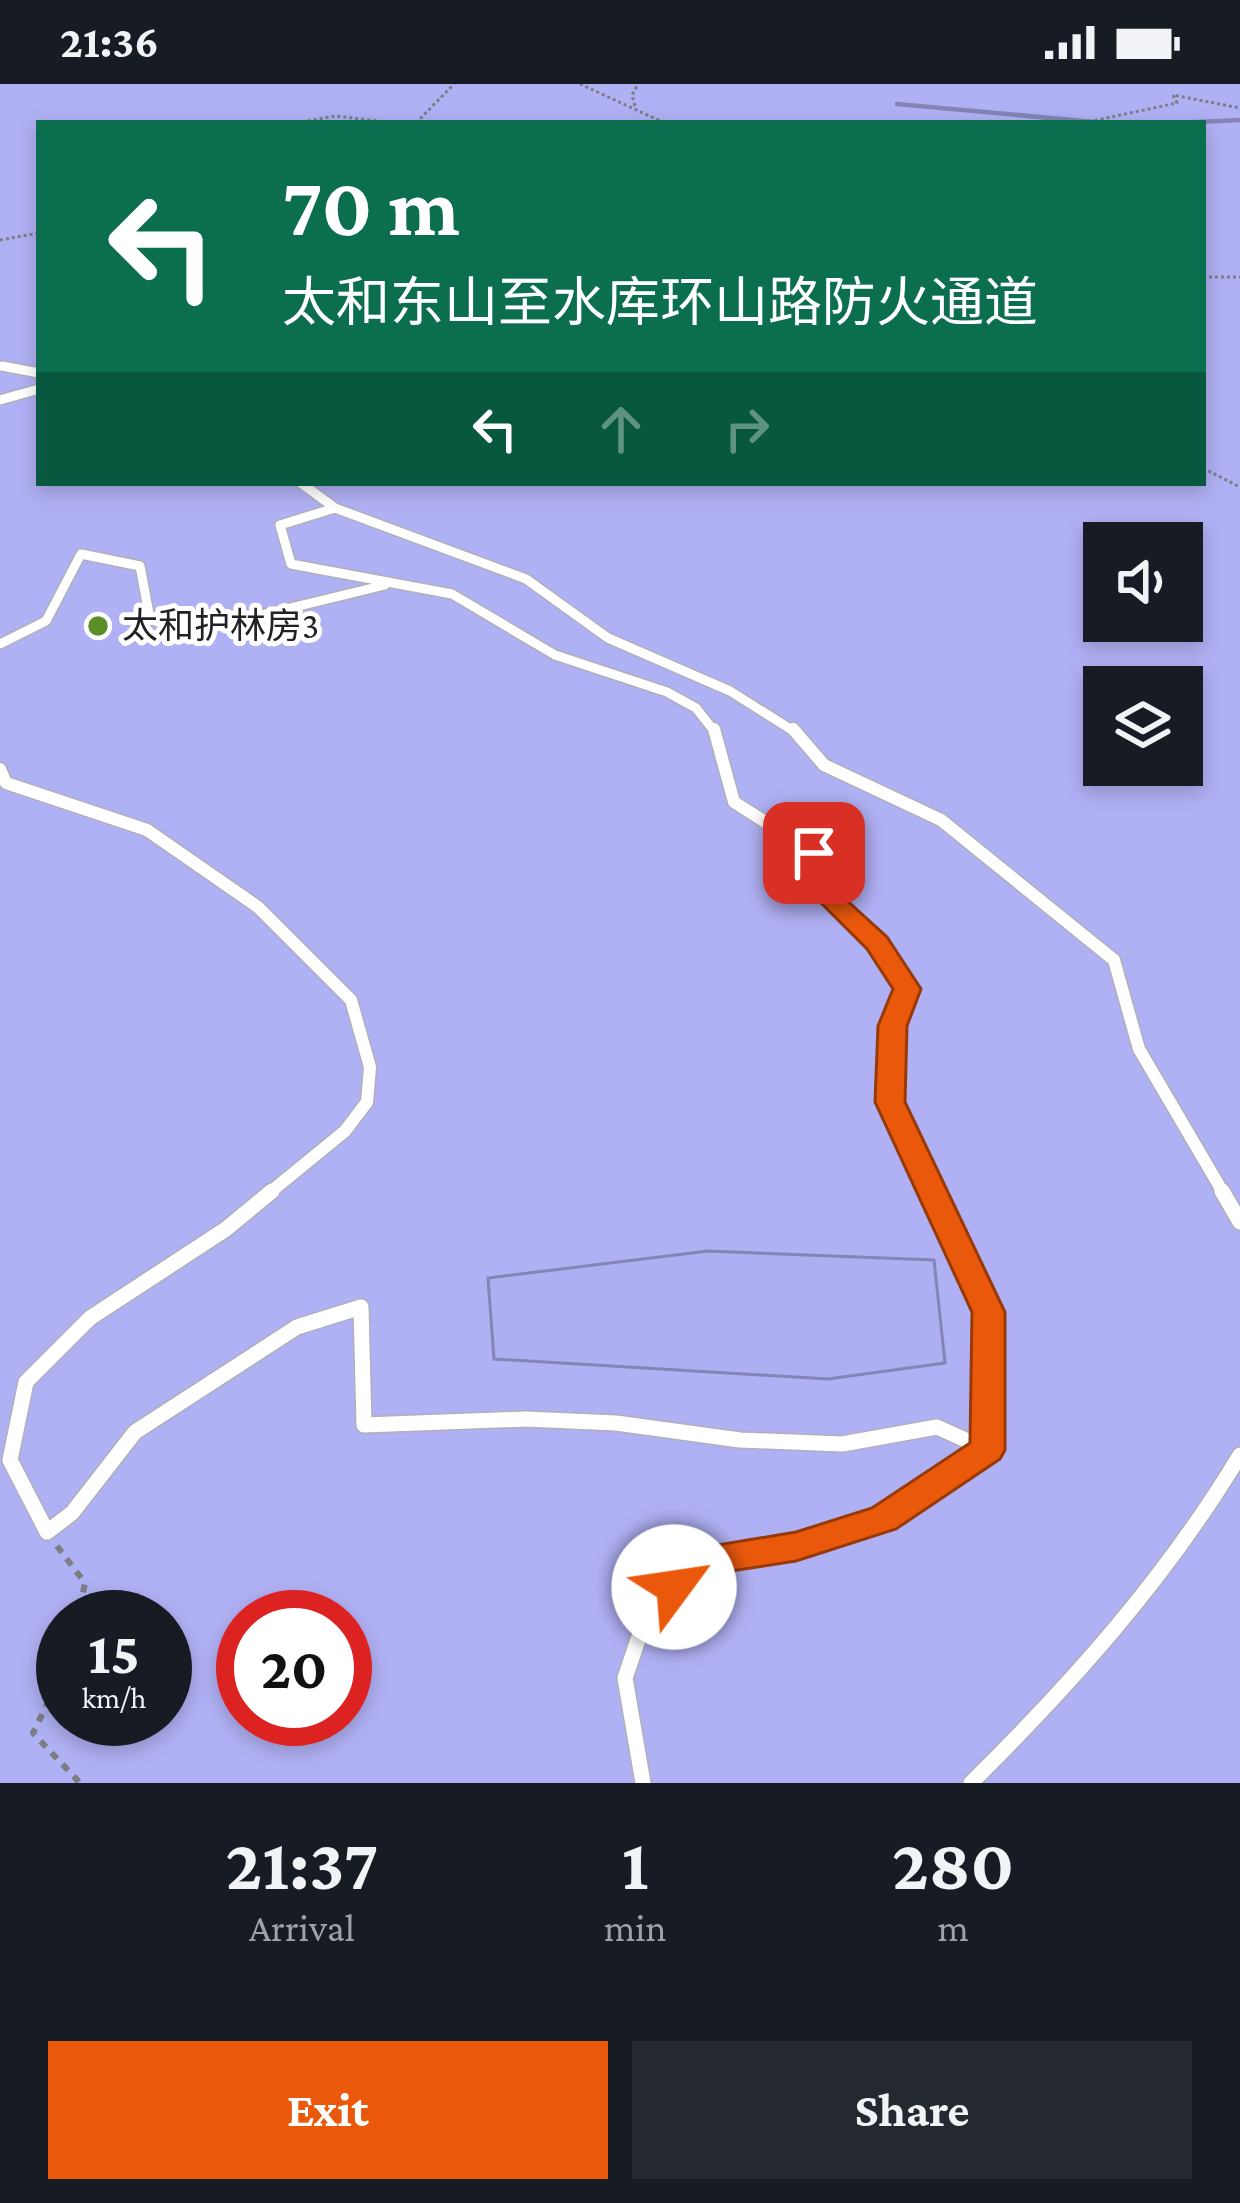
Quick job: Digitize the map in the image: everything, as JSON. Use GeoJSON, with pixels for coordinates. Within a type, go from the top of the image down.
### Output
{"type":"FeatureCollection","features":[{"type":"Feature","properties":{"kind":"lane"},"geometry":{"type":"LineString","coordinates":[[0,366],[36,372]]}},
{"type":"Feature","properties":{"kind":"lane"},"geometry":{"type":"LineString","coordinates":[[0,400],[36,390]]}},
{"type":"Feature","properties":{"kind":"lane"},"geometry":{"type":"LineString","coordinates":[[305,486],[334,508],[526,579],[608,638],[730,691],[788,723],[824,765],[941,820],[1114,960],[1139,1049],[1240,1222]]}},
{"type":"Feature","properties":{"kind":"lane"},"geometry":{"type":"LineString","coordinates":[[334,508],[280,526],[291,564],[452,594],[555,656],[667,692],[696,708],[714,729],[734,802],[814,853],[830,899],[877,944],[907,989],[893,1026],[890,1102],[988,1312],[988,1450]]}},
{"type":"Feature","properties":{"kind":"lane"},"geometry":{"type":"LineString","coordinates":[[0,644],[46,621],[81,554],[140,566],[150,620],[187,633],[392,583]]}},
{"type":"Feature","properties":{"kind":"lane"},"geometry":{"type":"LineString","coordinates":[[0,769],[6,783],[147,830],[258,907],[351,1000],[370,1067],[367,1102],[345,1132],[226,1229],[90,1318],[26,1382],[10,1460],[47,1532],[72,1513],[135,1432],[297,1327],[362,1307],[364,1425],[526,1419],[616,1423],[740,1440],[842,1444],[937,1427],[988,1450]]}},
{"type":"Feature","properties":{"kind":"lane"},"geometry":{"type":"LineString","coordinates":[[643,1783],[625,1678],[647,1613],[687,1574],[701,1561],[796,1546],[884,1519],[988,1450]]}},
{"type":"Feature","properties":{"kind":"lane"},"geometry":{"type":"LineString","coordinates":[[970,1783],[1053,1702],[1191,1538],[1240,1455]]}},
{"type":"Feature","properties":{"kind":"path"},"geometry":{"type":"LineString","coordinates":[[419,120],[454,84]]}},
{"type":"Feature","properties":{"kind":"path"},"geometry":{"type":"LineString","coordinates":[[580,84],[660,120]]}},
{"type":"Feature","properties":{"kind":"path"},"geometry":{"type":"LineString","coordinates":[[635,106],[632,95],[638,84]]}},
{"type":"Feature","properties":{"kind":"path"},"geometry":{"type":"LineString","coordinates":[[1098,120],[1178,103],[1173,95],[1240,108]]}},
{"type":"Feature","properties":{"kind":"path"},"geometry":{"type":"LineString","coordinates":[[313,120],[336,116],[369,120]]}},
{"type":"Feature","properties":{"kind":"path"},"geometry":{"type":"LineString","coordinates":[[0,240],[36,233]]}},
{"type":"Feature","properties":{"kind":"path"},"geometry":{"type":"LineString","coordinates":[[1206,278],[1240,277]]}},
{"type":"Feature","properties":{"kind":"path"},"geometry":{"type":"LineString","coordinates":[[1206,470],[1240,487]]}},
{"type":"Feature","properties":{"kind":"path"},"geometry":{"type":"LineString","coordinates":[[47,1532],[85,1583],[84,1590]]}},
{"type":"Feature","properties":{"kind":"path"},"geometry":{"type":"LineString","coordinates":[[45,1746],[80,1783]]}},
{"type":"Feature","properties":{"kind":"shaded area"},"geometry":{"type":"Polygon","coordinates":[[[0,84],[1240,84],[1240,1783],[0,1783],[0,84]]]}},
{"type":"Feature","properties":{"kind":"shaded area"},"geometry":{"type":"Polygon","coordinates":[[[708,1251],[934,1260],[945,1363],[828,1379],[494,1359],[488,1278],[708,1251]]]}},
{"type":"Feature","properties":{"kind":"waterway"},"geometry":{"type":"LineString","coordinates":[[897,104],[1072,120]]}},
{"type":"Feature","properties":{"kind":"waterway"},"geometry":{"type":"LineString","coordinates":[[1206,122],[1240,120]]}},
{"type":"Feature","properties":{"kind":"place","name":"太和护林房3"},"geometry":{"type":"Point","coordinates":[98,626]}},
{"type":"Feature","properties":{"kind":"route"},"geometry":{"type":"LineString","coordinates":[[674,1587],[701,1561],[796,1546],[884,1519],[988,1450],[988,1312],[890,1102],[893,1026],[907,989],[877,944],[830,899],[814,853]]}}]}
